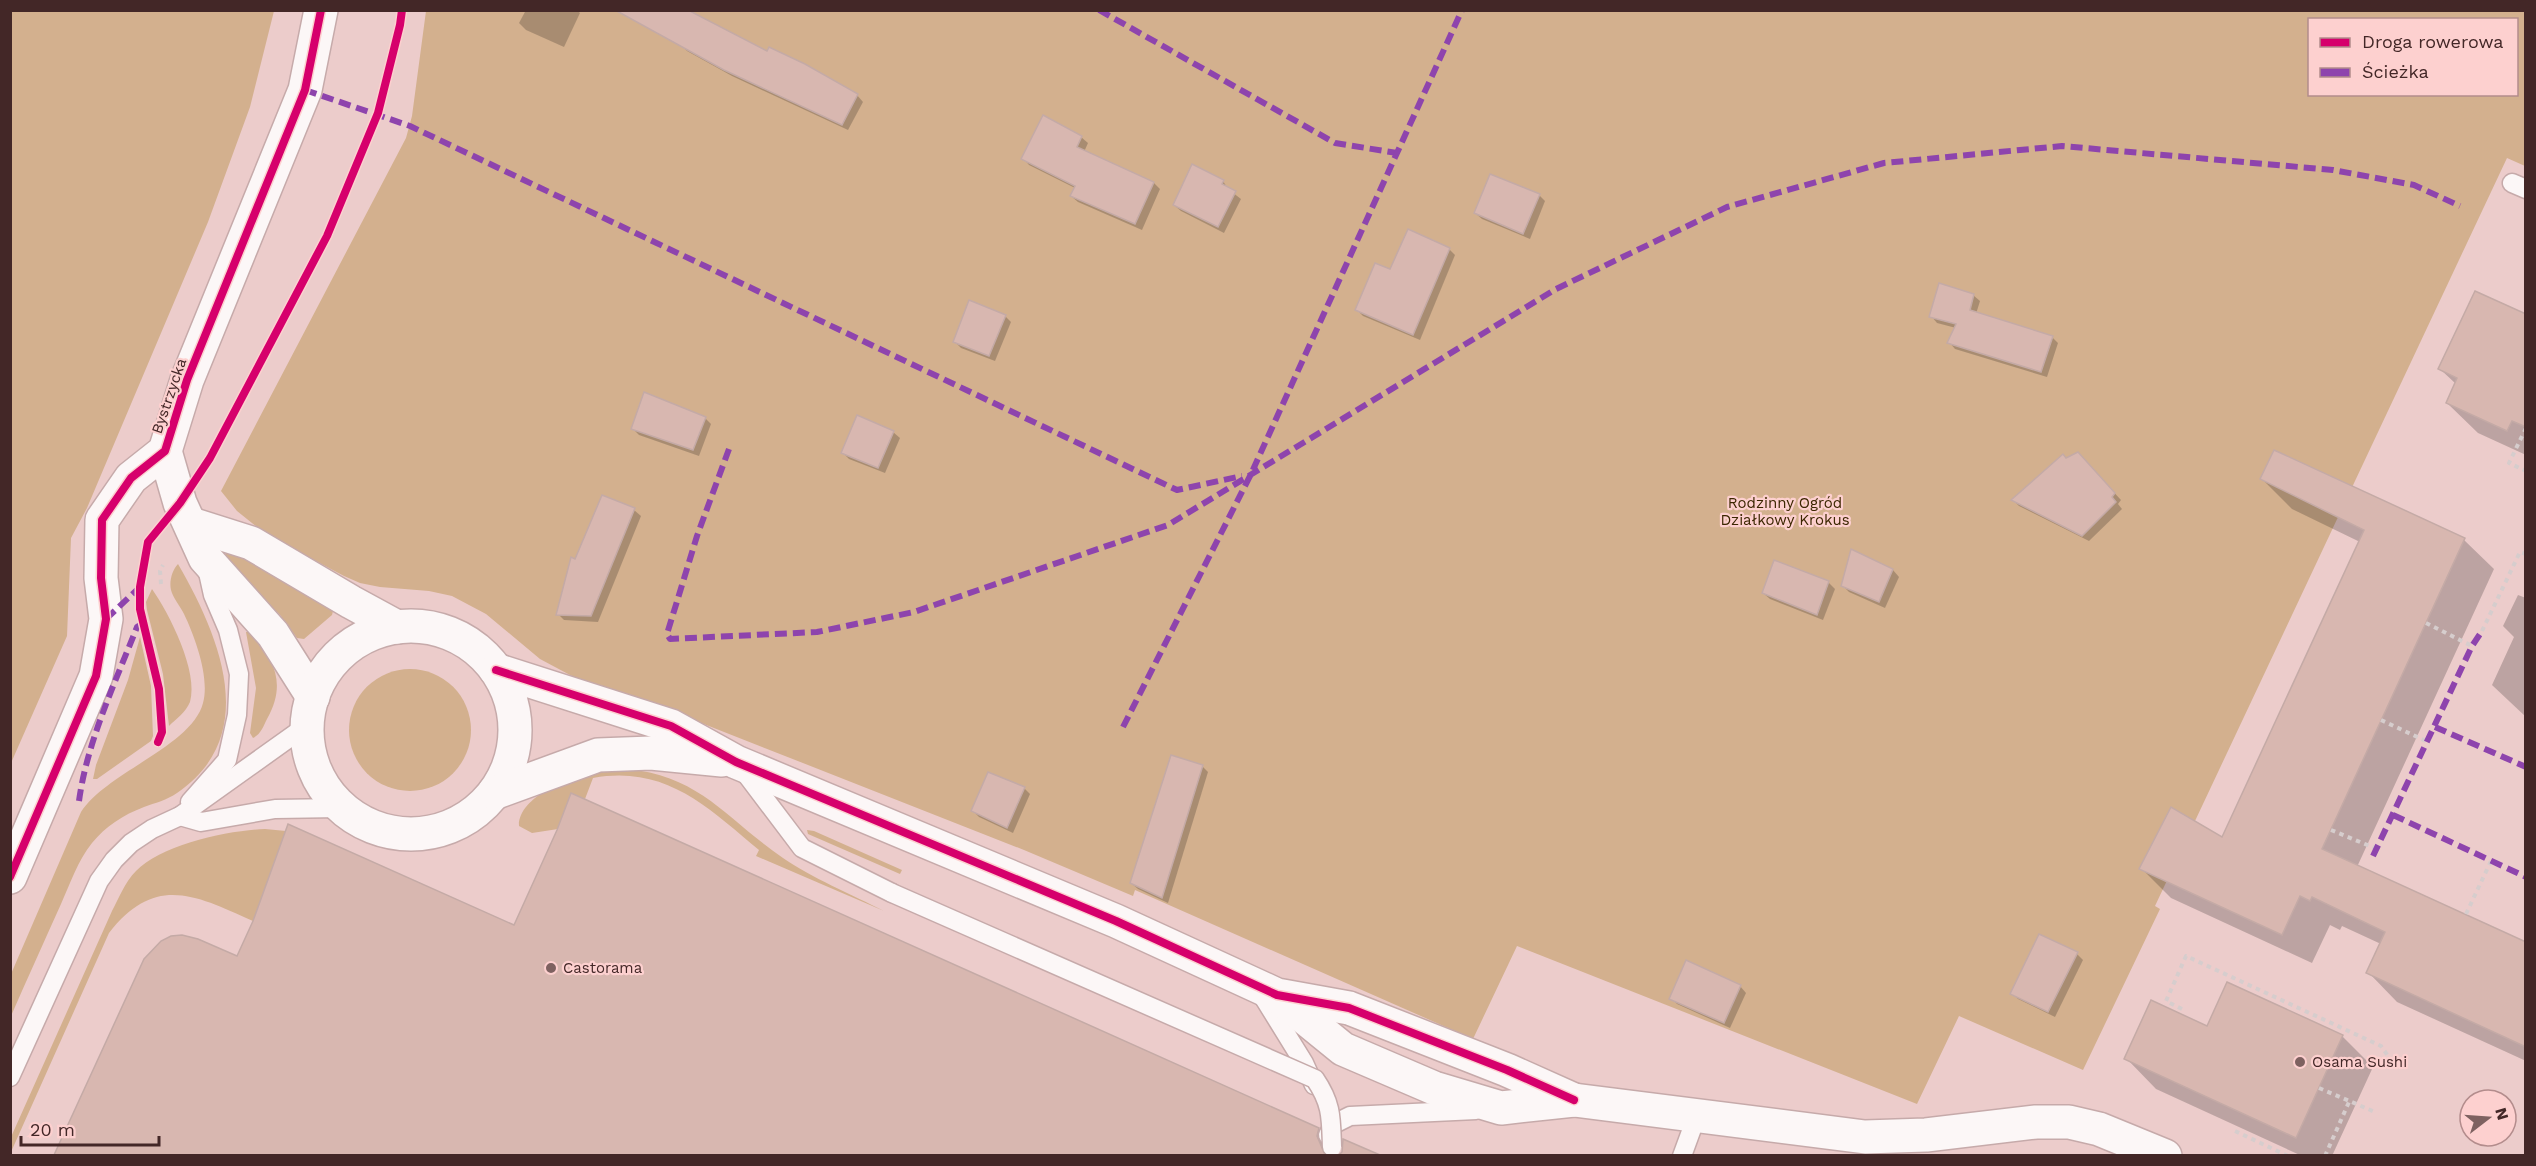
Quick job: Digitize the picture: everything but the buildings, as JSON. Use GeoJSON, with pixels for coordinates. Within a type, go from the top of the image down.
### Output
{"type":"FeatureCollection","features":[{"type":"Feature","properties":{"kind":"street","name":"Bystrzycka"},"geometry":{"type":"LineString","coordinates":[[10,877],[96,676],[106,619],[101,578],[102,520],[131,478],[165,451],[187,380],[305,90],[321,10]]}},
{"type":"Feature","properties":{"kind":"street"},"geometry":{"type":"LineString","coordinates":[[165,451],[176,492],[205,558],[273,634],[310,712]]}},
{"type":"Feature","properties":{"kind":"street"},"geometry":{"type":"LineString","coordinates":[[191,524],[251,543],[397,627]]}},
{"type":"Feature","properties":{"kind":"street"},"geometry":{"type":"LineString","coordinates":[[397,627],[431,628],[463,639],[482,652],[496,670],[511,699],[516,732],[509,765],[494,793],[471,815],[438,831],[404,834],[371,826],[340,808],[321,784],[310,756],[310,712],[326,671],[345,650],[369,635],[397,627]]}},
{"type":"Feature","properties":{"kind":"street"},"geometry":{"type":"LineString","coordinates":[[496,670],[671,726],[736,762],[1116,921],[1266,990],[1349,1008],[1507,1070],[1574,1100]]}},
{"type":"Feature","properties":{"kind":"street"},"geometry":{"type":"LineString","coordinates":[[494,793],[598,755],[651,753],[736,762]]}},
{"type":"Feature","properties":{"kind":"street"},"geometry":{"type":"LineString","coordinates":[[1266,990],[1343,1049],[1434,1088],[1501,1108],[1574,1100],[1864,1137],[1926,1135],[2036,1122],[2069,1122],[2099,1129],[2165,1155]]}},
{"type":"Feature","properties":{"kind":"lane"},"geometry":{"type":"LineString","coordinates":[[180,816],[227,760],[237,715],[239,674],[228,630],[213,595],[205,558]]}},
{"type":"Feature","properties":{"kind":"lane"},"geometry":{"type":"LineString","coordinates":[[10,1077],[99,881],[114,860],[131,843],[152,829],[180,816],[310,712]]}},
{"type":"Feature","properties":{"kind":"lane"},"geometry":{"type":"LineString","coordinates":[[736,762],[802,848],[892,893],[1315,1079],[1326,1095],[1332,1117],[1330,1141]]}},
{"type":"Feature","properties":{"kind":"lane"},"geometry":{"type":"LineString","coordinates":[[180,816],[201,822],[275,809],[340,808]]}},
{"type":"Feature","properties":{"kind":"lane"},"geometry":{"type":"LineString","coordinates":[[1266,990],[1326,1111],[1330,1141]]}},
{"type":"Feature","properties":{"kind":"lane"},"geometry":{"type":"LineString","coordinates":[[1330,1141],[1334,1124],[1350,1116],[1501,1108]]}},
{"type":"Feature","properties":{"kind":"lane"},"geometry":{"type":"LineString","coordinates":[[1682,1155],[1697,1115]]}},
{"type":"Feature","properties":{"kind":"path"},"geometry":{"type":"LineString","coordinates":[[2526,428],[2509,463],[2526,471]]}},
{"type":"Feature","properties":{"kind":"path"},"geometry":{"type":"LineString","coordinates":[[2482,631],[2520,552],[2526,554]]}},
{"type":"Feature","properties":{"kind":"path"},"geometry":{"type":"LineString","coordinates":[[2426,623],[2472,646]]}},
{"type":"Feature","properties":{"kind":"path"},"geometry":{"type":"LineString","coordinates":[[2382,720],[2427,742]]}},
{"type":"Feature","properties":{"kind":"path"},"geometry":{"type":"LineString","coordinates":[[2331,830],[2377,849]]}},
{"type":"Feature","properties":{"kind":"path"},"geometry":{"type":"LineString","coordinates":[[2466,914],[2491,861]]}},
{"type":"Feature","properties":{"kind":"path"},"geometry":{"type":"LineString","coordinates":[[2182,1008],[2166,1001],[2186,956],[2381,1046],[2396,1066]]}},
{"type":"Feature","properties":{"kind":"path"},"geometry":{"type":"LineString","coordinates":[[2319,1088],[2375,1112]]}},
{"type":"Feature","properties":{"kind":"path"},"geometry":{"type":"LineString","coordinates":[[2325,1155],[2349,1102]]}},
{"type":"Feature","properties":{"kind":"path"},"geometry":{"type":"LineString","coordinates":[[2235,1131],[2288,1155]]}},
{"type":"Feature","properties":{"kind":"green space"},"geometry":{"type":"Polygon","coordinates":[[[10,11],[274,11],[250,107],[208,222],[87,508],[71,538],[67,636],[11,763],[10,11]]]}},
{"type":"Feature","properties":{"kind":"green space","name":"Rodzinny Ogród Działkowy Krokus"},"geometry":{"type":"Polygon","coordinates":[[[426,11],[2525,11],[2525,166],[2507,158],[2155,906],[2160,909],[2083,1070],[1959,1016],[1917,1104],[1517,946],[1473,1039],[1135,890],[1133,896],[1024,850],[686,717],[585,683],[540,659],[486,614],[452,596],[360,583],[267,535],[237,511],[221,491],[406,138],[412,116],[426,11]]]}},
{"type":"Feature","properties":{"kind":"green space"},"geometry":{"type":"Polygon","coordinates":[[[229,551],[329,604],[333,611],[332,615],[304,639],[297,638],[280,615],[226,562],[224,556],[229,551]]]}},
{"type":"Feature","properties":{"kind":"green space"},"geometry":{"type":"Polygon","coordinates":[[[178,564],[207,622],[218,652],[225,683],[225,714],[219,743],[203,769],[177,793],[122,817],[103,831],[92,843],[75,872],[11,1016],[11,974],[81,812],[109,784],[183,733],[196,718],[203,703],[205,682],[197,646],[171,590],[170,583],[178,564]]]}},
{"type":"Feature","properties":{"kind":"green space"},"geometry":{"type":"Polygon","coordinates":[[[152,589],[181,643],[192,690],[188,706],[169,726],[163,674],[146,602],[152,589]]]}},
{"type":"Feature","properties":{"kind":"green space"},"geometry":{"type":"Polygon","coordinates":[[[246,632],[252,632],[266,653],[272,663],[277,683],[273,706],[262,730],[253,738],[250,733],[256,688],[246,632]]]}},
{"type":"Feature","properties":{"kind":"green space"},"geometry":{"type":"Polygon","coordinates":[[[140,637],[151,686],[153,736],[151,741],[97,779],[93,779],[96,765],[128,680],[140,637]]]}},
{"type":"Feature","properties":{"kind":"green space"},"geometry":{"type":"Polygon","coordinates":[[[410,669],[433,673],[453,687],[467,707],[471,730],[467,753],[453,773],[433,787],[410,791],[387,787],[367,773],[353,753],[349,730],[353,707],[367,687],[387,673],[410,669]]]}},
{"type":"Feature","properties":{"kind":"green space"},"geometry":{"type":"Polygon","coordinates":[[[627,769],[653,773],[675,780],[694,790],[783,858],[819,879],[884,911],[756,856],[759,850],[703,805],[664,784],[642,778],[619,776],[593,778],[585,799],[572,794],[558,829],[532,833],[519,826],[521,816],[527,806],[536,797],[559,783],[594,771],[627,769]]]}},
{"type":"Feature","properties":{"kind":"green space"},"geometry":{"type":"Polygon","coordinates":[[[265,829],[286,831],[253,921],[194,898],[176,895],[159,896],[126,914],[109,933],[11,1152],[11,1137],[112,911],[132,875],[147,862],[178,847],[233,832],[265,829]]]}},
{"type":"Feature","properties":{"kind":"green space"},"geometry":{"type":"Polygon","coordinates":[[[807,830],[902,870],[900,874],[808,834],[807,830]]]}},
{"type":"Feature","properties":{"kind":"marked path"},"geometry":{"type":"LineString","coordinates":[[1099,10],[1335,143],[1397,153]]}},
{"type":"Feature","properties":{"kind":"marked path"},"geometry":{"type":"LineString","coordinates":[[1123,727],[1251,474],[1462,10]]}},
{"type":"Feature","properties":{"kind":"marked path"},"geometry":{"type":"LineString","coordinates":[[305,90],[410,126],[1177,490],[1242,476]]}},
{"type":"Feature","properties":{"kind":"marked path"},"geometry":{"type":"LineString","coordinates":[[729,449],[697,536],[667,634],[670,639],[817,632],[914,612],[1168,525],[1556,289],[1727,207],[1884,163],[2062,146],[2333,170],[2414,185],[2460,206]]}},
{"type":"Feature","properties":{"kind":"marked path"},"geometry":{"type":"LineString","coordinates":[[106,619],[140,587]]}},
{"type":"Feature","properties":{"kind":"marked path"},"geometry":{"type":"LineString","coordinates":[[79,801],[95,735],[137,627],[143,623]]}},
{"type":"Feature","properties":{"kind":"marked path"},"geometry":{"type":"LineString","coordinates":[[2373,856],[2472,646],[2482,631]]}},
{"type":"Feature","properties":{"kind":"marked path"},"geometry":{"type":"LineString","coordinates":[[2435,727],[2526,767]]}},
{"type":"Feature","properties":{"kind":"marked path"},"geometry":{"type":"LineString","coordinates":[[2393,815],[2526,877]]}},
{"type":"Feature","properties":{"kind":"cycle path"},"geometry":{"type":"LineString","coordinates":[[10,877],[96,676],[106,619],[101,578],[102,520],[131,478],[165,451],[187,380],[305,90],[321,10]]}},
{"type":"Feature","properties":{"kind":"cycle path"},"geometry":{"type":"LineString","coordinates":[[158,742],[162,732],[159,689],[140,609],[140,587],[148,542],[180,503],[210,458],[327,236],[378,113],[402,10]]}},
{"type":"Feature","properties":{"kind":"cycle path"},"geometry":{"type":"LineString","coordinates":[[496,670],[671,726],[736,762],[1116,921],[1277,995],[1349,1008],[1507,1070],[1574,1100]]}},
{"type":"Feature","properties":{"kind":"place","name":"Castorama"},"geometry":{"type":"Point","coordinates":[551,968]}},
{"type":"Feature","properties":{"kind":"place","name":"Osama Sushi"},"geometry":{"type":"Point","coordinates":[2300,1062]}}]}
